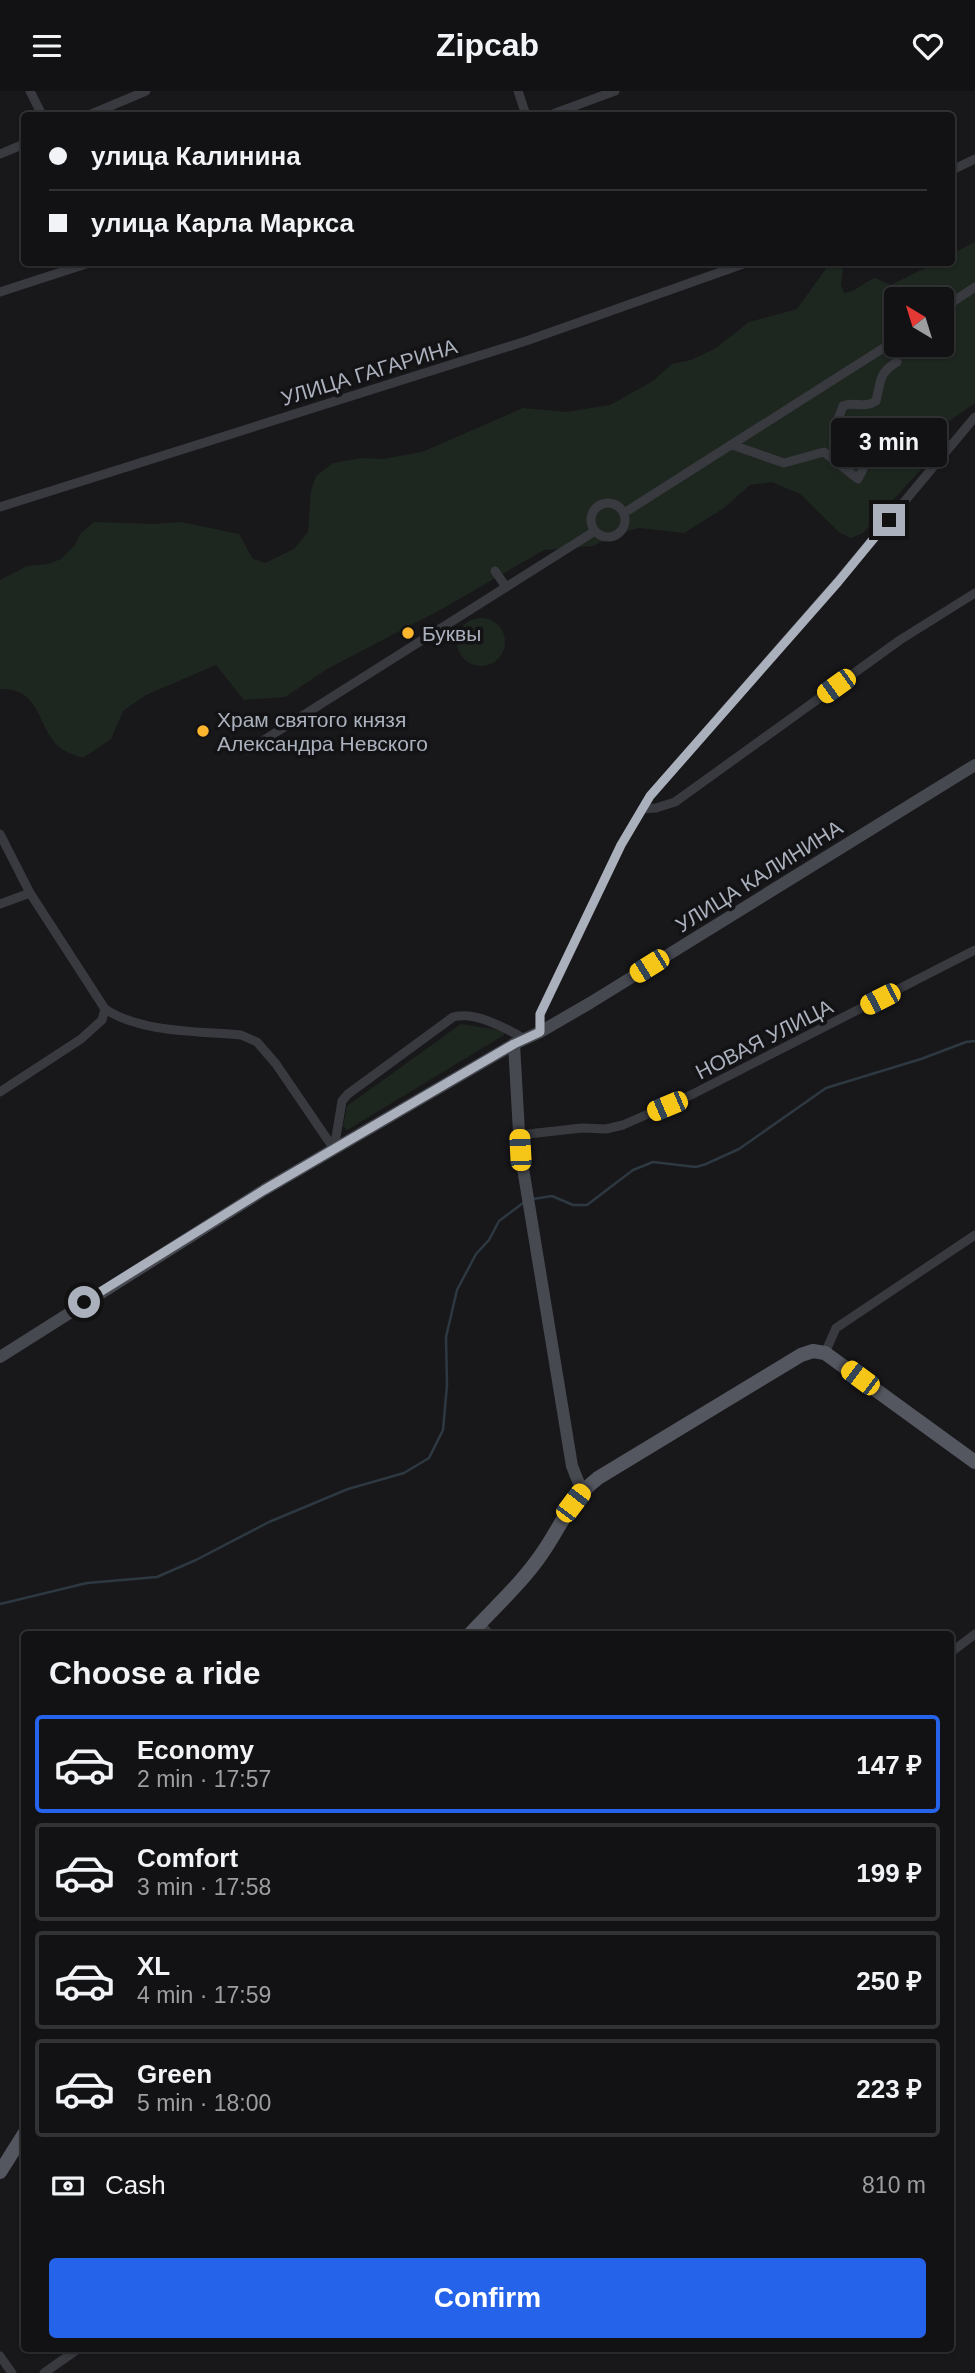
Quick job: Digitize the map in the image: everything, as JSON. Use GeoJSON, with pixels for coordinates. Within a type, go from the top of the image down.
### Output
{"type":"FeatureCollection","features":[{"type":"Feature","properties":{"kind":"main road"},"geometry":{"type":"LineString","coordinates":[[485,1629],[542,1553],[564,1515],[582,1491],[598,1478],[778,1367],[813,1352],[825,1353],[975,1462]]}},
{"type":"Feature","properties":{"kind":"main road"},"geometry":{"type":"LineString","coordinates":[[0,2172],[21,2139]]}},
{"type":"Feature","properties":{"kind":"street"},"geometry":{"type":"LineString","coordinates":[[30,91],[40,112]]}},
{"type":"Feature","properties":{"kind":"street"},"geometry":{"type":"LineString","coordinates":[[96,112],[146,91]]}},
{"type":"Feature","properties":{"kind":"street"},"geometry":{"type":"LineString","coordinates":[[518,91],[525,112]]}},
{"type":"Feature","properties":{"kind":"street"},"geometry":{"type":"LineString","coordinates":[[558,112],[615,91]]}},
{"type":"Feature","properties":{"kind":"street"},"geometry":{"type":"LineString","coordinates":[[0,154],[21,145]]}},
{"type":"Feature","properties":{"kind":"street"},"geometry":{"type":"LineString","coordinates":[[955,169],[975,159]]}},
{"type":"Feature","properties":{"kind":"street"},"geometry":{"type":"LineString","coordinates":[[0,292],[80,266]]}},
{"type":"Feature","properties":{"kind":"street","name":"УЛИЦА ГАГАРИНА"},"geometry":{"type":"LineString","coordinates":[[0,507],[526,341],[738,266]]}},
{"type":"Feature","properties":{"kind":"street"},"geometry":{"type":"LineString","coordinates":[[954,301],[975,287]]}},
{"type":"Feature","properties":{"kind":"street"},"geometry":{"type":"LineString","coordinates":[[624,513],[884,348]]}},
{"type":"Feature","properties":{"kind":"street"},"geometry":{"type":"LineString","coordinates":[[733,445],[784,463],[824,452],[858,479],[872,451],[835,443],[833,439],[839,418],[843,406],[850,403],[866,406],[876,401],[882,373],[897,362]]}},
{"type":"Feature","properties":{"kind":"street"},"geometry":{"type":"LineString","coordinates":[[540,1032],[540,1014],[621,845],[642,809],[838,582],[975,417]]}},
{"type":"Feature","properties":{"kind":"street"},"geometry":{"type":"LineString","coordinates":[[603,503],[619,506],[624,513],[624,526],[616,535],[602,536],[591,524],[591,515],[603,503]]}},
{"type":"Feature","properties":{"kind":"street"},"geometry":{"type":"LineString","coordinates":[[248,750],[395,663],[466,618],[506,587],[595,531]]}},
{"type":"Feature","properties":{"kind":"street"},"geometry":{"type":"LineString","coordinates":[[495,571],[506,587]]}},
{"type":"Feature","properties":{"kind":"street"},"geometry":{"type":"LineString","coordinates":[[642,809],[675,802],[900,640],[975,593]]}},
{"type":"Feature","properties":{"kind":"street","name":"УЛИЦА КАЛИНИНА"},"geometry":{"type":"LineString","coordinates":[[0,1357],[264,1190],[519,1041],[540,1032],[975,765]]}},
{"type":"Feature","properties":{"kind":"street"},"geometry":{"type":"LineString","coordinates":[[0,834],[30,893],[105,1009],[136,1024],[241,1035],[257,1042],[276,1064],[334,1149]]}},
{"type":"Feature","properties":{"kind":"street"},"geometry":{"type":"LineString","coordinates":[[0,904],[30,893]]}},
{"type":"Feature","properties":{"kind":"street","name":"НОВАЯ УЛИЦА"},"geometry":{"type":"LineString","coordinates":[[519,1135],[582,1128],[607,1129],[623,1125],[689,1096],[975,950]]}},
{"type":"Feature","properties":{"kind":"street"},"geometry":{"type":"LineString","coordinates":[[0,1092],[82,1039],[102,1020],[105,1009]]}},
{"type":"Feature","properties":{"kind":"street"},"geometry":{"type":"LineString","coordinates":[[334,1149],[342,1101],[348,1094],[453,1017],[463,1014],[505,1028],[519,1041],[519,1135],[526,1187],[572,1466],[582,1491]]}},
{"type":"Feature","properties":{"kind":"street"},"geometry":{"type":"LineString","coordinates":[[825,1353],[836,1328],[975,1235]]}},
{"type":"Feature","properties":{"kind":"street"},"geometry":{"type":"LineString","coordinates":[[954,1650],[975,1634]]}},
{"type":"Feature","properties":{"kind":"street"},"geometry":{"type":"LineString","coordinates":[[44,2373],[74,2352]]}},
{"type":"Feature","properties":{"kind":"street"},"geometry":{"type":"LineString","coordinates":[[0,2355],[12,2373]]}},
{"type":"Feature","properties":{"kind":"shaded area"},"geometry":{"type":"Polygon","coordinates":[[[975,242],[975,403],[945,424],[920,422],[906,433],[924,466],[863,533],[851,538],[839,532],[800,494],[772,482],[750,485],[724,508],[684,533],[639,528],[593,546],[544,550],[442,609],[327,669],[285,697],[244,700],[216,665],[146,695],[123,711],[111,739],[83,758],[58,746],[31,701],[23,694],[0,689],[0,580],[27,566],[48,564],[61,559],[75,545],[80,534],[94,522],[181,522],[239,534],[253,559],[265,563],[294,549],[308,532],[311,491],[316,476],[333,463],[362,458],[383,459],[422,452],[523,408],[567,412],[610,405],[653,381],[672,364],[691,360],[716,348],[749,322],[797,309],[828,266],[840,266],[843,270],[841,284],[844,293],[875,278],[891,285],[929,266],[955,266],[955,252],[975,242]]]}},
{"type":"Feature","properties":{"kind":"shaded area"},"geometry":{"type":"Polygon","coordinates":[[[481,618],[498,625],[505,642],[498,659],[481,666],[464,659],[457,642],[464,625],[481,618]]]}},
{"type":"Feature","properties":{"kind":"shaded area"},"geometry":{"type":"Polygon","coordinates":[[[461,1024],[504,1031],[504,1035],[347,1130],[343,1126],[347,1106],[461,1024]]]}},
{"type":"Feature","properties":{"kind":"waterway"},"geometry":{"type":"LineString","coordinates":[[533,1199],[552,1196],[573,1205],[587,1205],[633,1170],[653,1162],[696,1167],[706,1164],[739,1149],[826,1088],[975,1041]]}},
{"type":"Feature","properties":{"kind":"waterway"},"geometry":{"type":"LineString","coordinates":[[0,1604],[87,1583],[157,1577],[269,1522],[348,1489],[404,1473],[429,1458],[443,1430],[447,1385],[446,1337],[457,1290],[476,1254],[489,1240],[499,1221],[523,1203]]}},
{"type":"Feature","properties":{"kind":"place","name":"Буквы"},"geometry":{"type":"Point","coordinates":[408,633]}},
{"type":"Feature","properties":{"kind":"place","name":"Храм святого князя Александра Невского"},"geometry":{"type":"Point","coordinates":[203,731]}},
{"type":"Feature","properties":{"kind":"route"},"geometry":{"type":"LineString","coordinates":[[84,1302],[264,1190],[514,1044],[540,1032],[540,1014],[621,845],[650,796],[889,520]]}}]}
